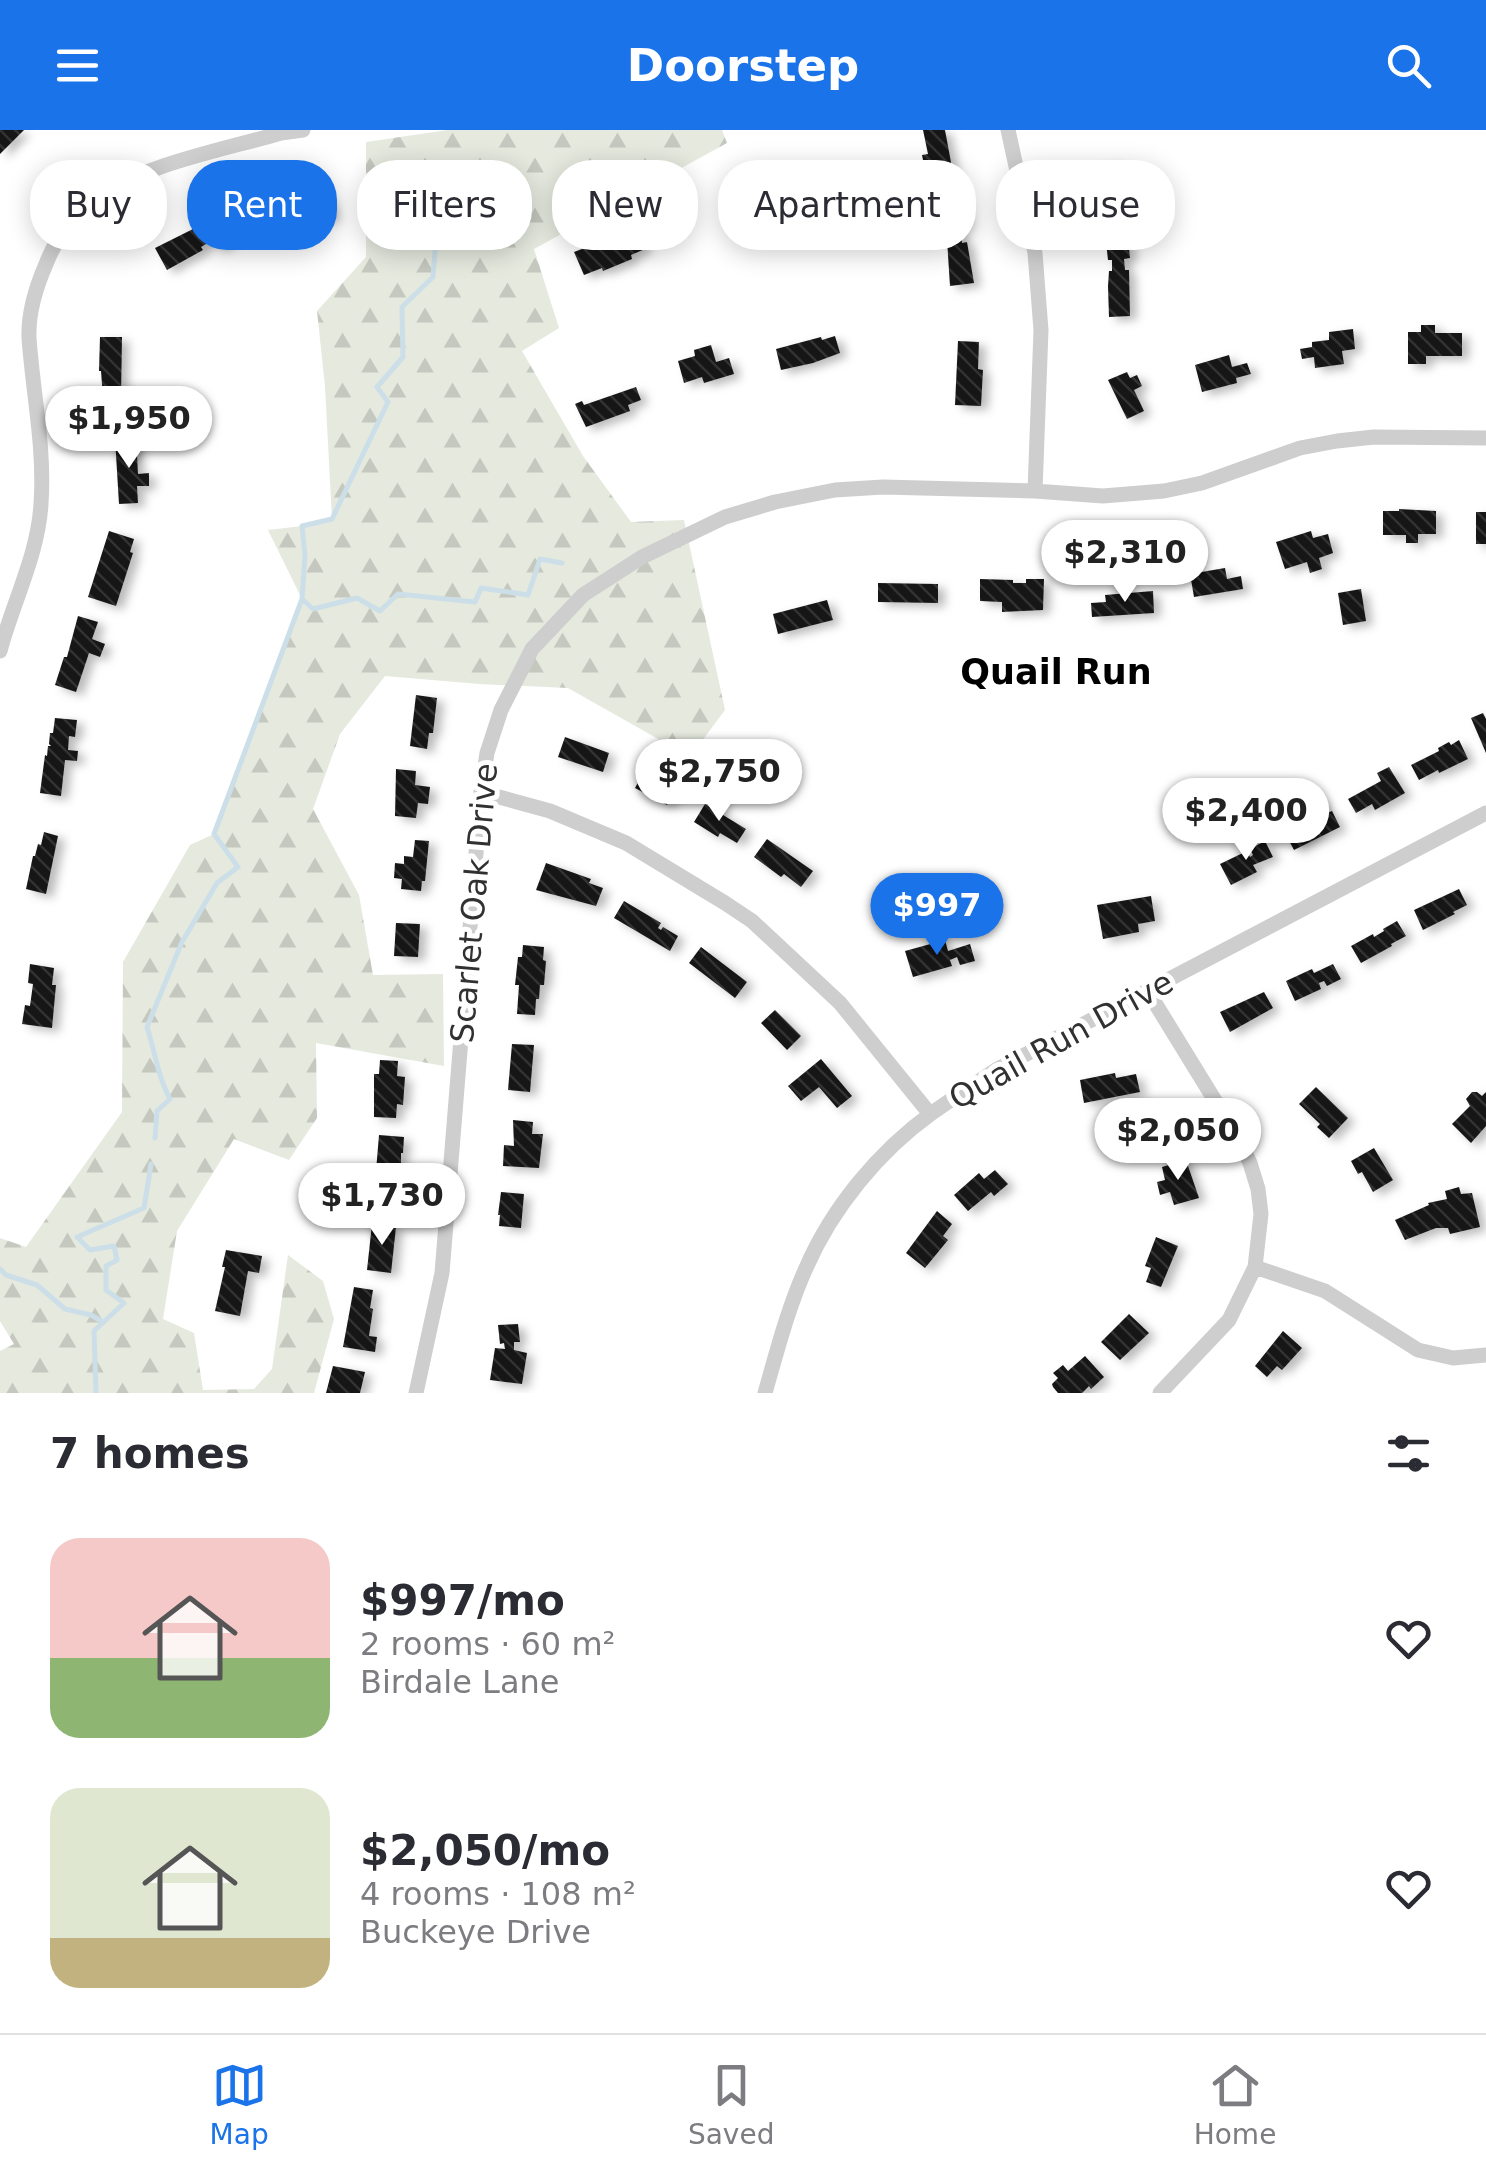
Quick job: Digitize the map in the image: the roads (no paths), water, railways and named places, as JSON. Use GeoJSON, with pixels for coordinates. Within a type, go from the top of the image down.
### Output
{"type":"FeatureCollection","features":[{"type":"Feature","properties":{"kind":"street"},"geometry":{"type":"LineString","coordinates":[[0,650],[27,571],[41,509],[43,454],[29,333],[35,290],[52,250],[90,202],[140,173],[303,130]]}},
{"type":"Feature","properties":{"kind":"street"},"geometry":{"type":"LineString","coordinates":[[1008,130],[1035,253],[1041,330],[1035,491]]}},
{"type":"Feature","properties":{"kind":"street","name":"Scarlet Oak Drive"},"geometry":{"type":"LineString","coordinates":[[416,1393],[442,1274],[487,753],[501,710],[532,649],[583,594],[642,557],[725,517],[835,490],[884,487],[1103,496],[1202,483],[1300,448],[1337,440],[1486,438]]}},
{"type":"Feature","properties":{"kind":"street"},"geometry":{"type":"LineString","coordinates":[[481,792],[550,811],[626,843],[752,922],[840,1003],[930,1114]]}},
{"type":"Feature","properties":{"kind":"street","name":"Quail Run Drive"},"geometry":{"type":"LineString","coordinates":[[765,1393],[792,1301],[826,1228],[892,1146],[930,1114],[996,1070],[1486,814]]}},
{"type":"Feature","properties":{"kind":"street"},"geometry":{"type":"LineString","coordinates":[[1147,990],[1238,1138],[1258,1189],[1261,1214],[1255,1268],[1229,1320],[1160,1393]]}},
{"type":"Feature","properties":{"kind":"street"},"geometry":{"type":"LineString","coordinates":[[1255,1268],[1325,1291],[1418,1350],[1453,1358],[1486,1355]]}},
{"type":"Feature","properties":{"kind":"waterway"},"geometry":{"type":"LineString","coordinates":[[155,1138],[157,1111],[170,1099],[147,1027],[182,942],[217,883],[238,867],[214,834],[302,599],[302,526],[332,519],[388,402],[377,387],[403,357],[402,307],[433,277],[435,250]]}},
{"type":"Feature","properties":{"kind":"waterway"},"geometry":{"type":"LineString","coordinates":[[302,599],[313,609],[357,598],[380,611],[398,594],[475,602],[481,588],[528,595],[540,559],[562,563]]}},
{"type":"Feature","properties":{"kind":"waterway"},"geometry":{"type":"LineString","coordinates":[[96,1393],[94,1331],[124,1303],[106,1290],[106,1266],[117,1260],[114,1246],[90,1250],[77,1237],[144,1208],[151,1164]]}},
{"type":"Feature","properties":{"kind":"waterway"},"geometry":{"type":"LineString","coordinates":[[0,1269],[6,1275],[37,1285],[65,1309],[103,1322]]}},
{"type":"Feature","properties":{"kind":"district","name":"Quail Run"},"geometry":{"type":"Point","coordinates":[1056,672]}}]}
